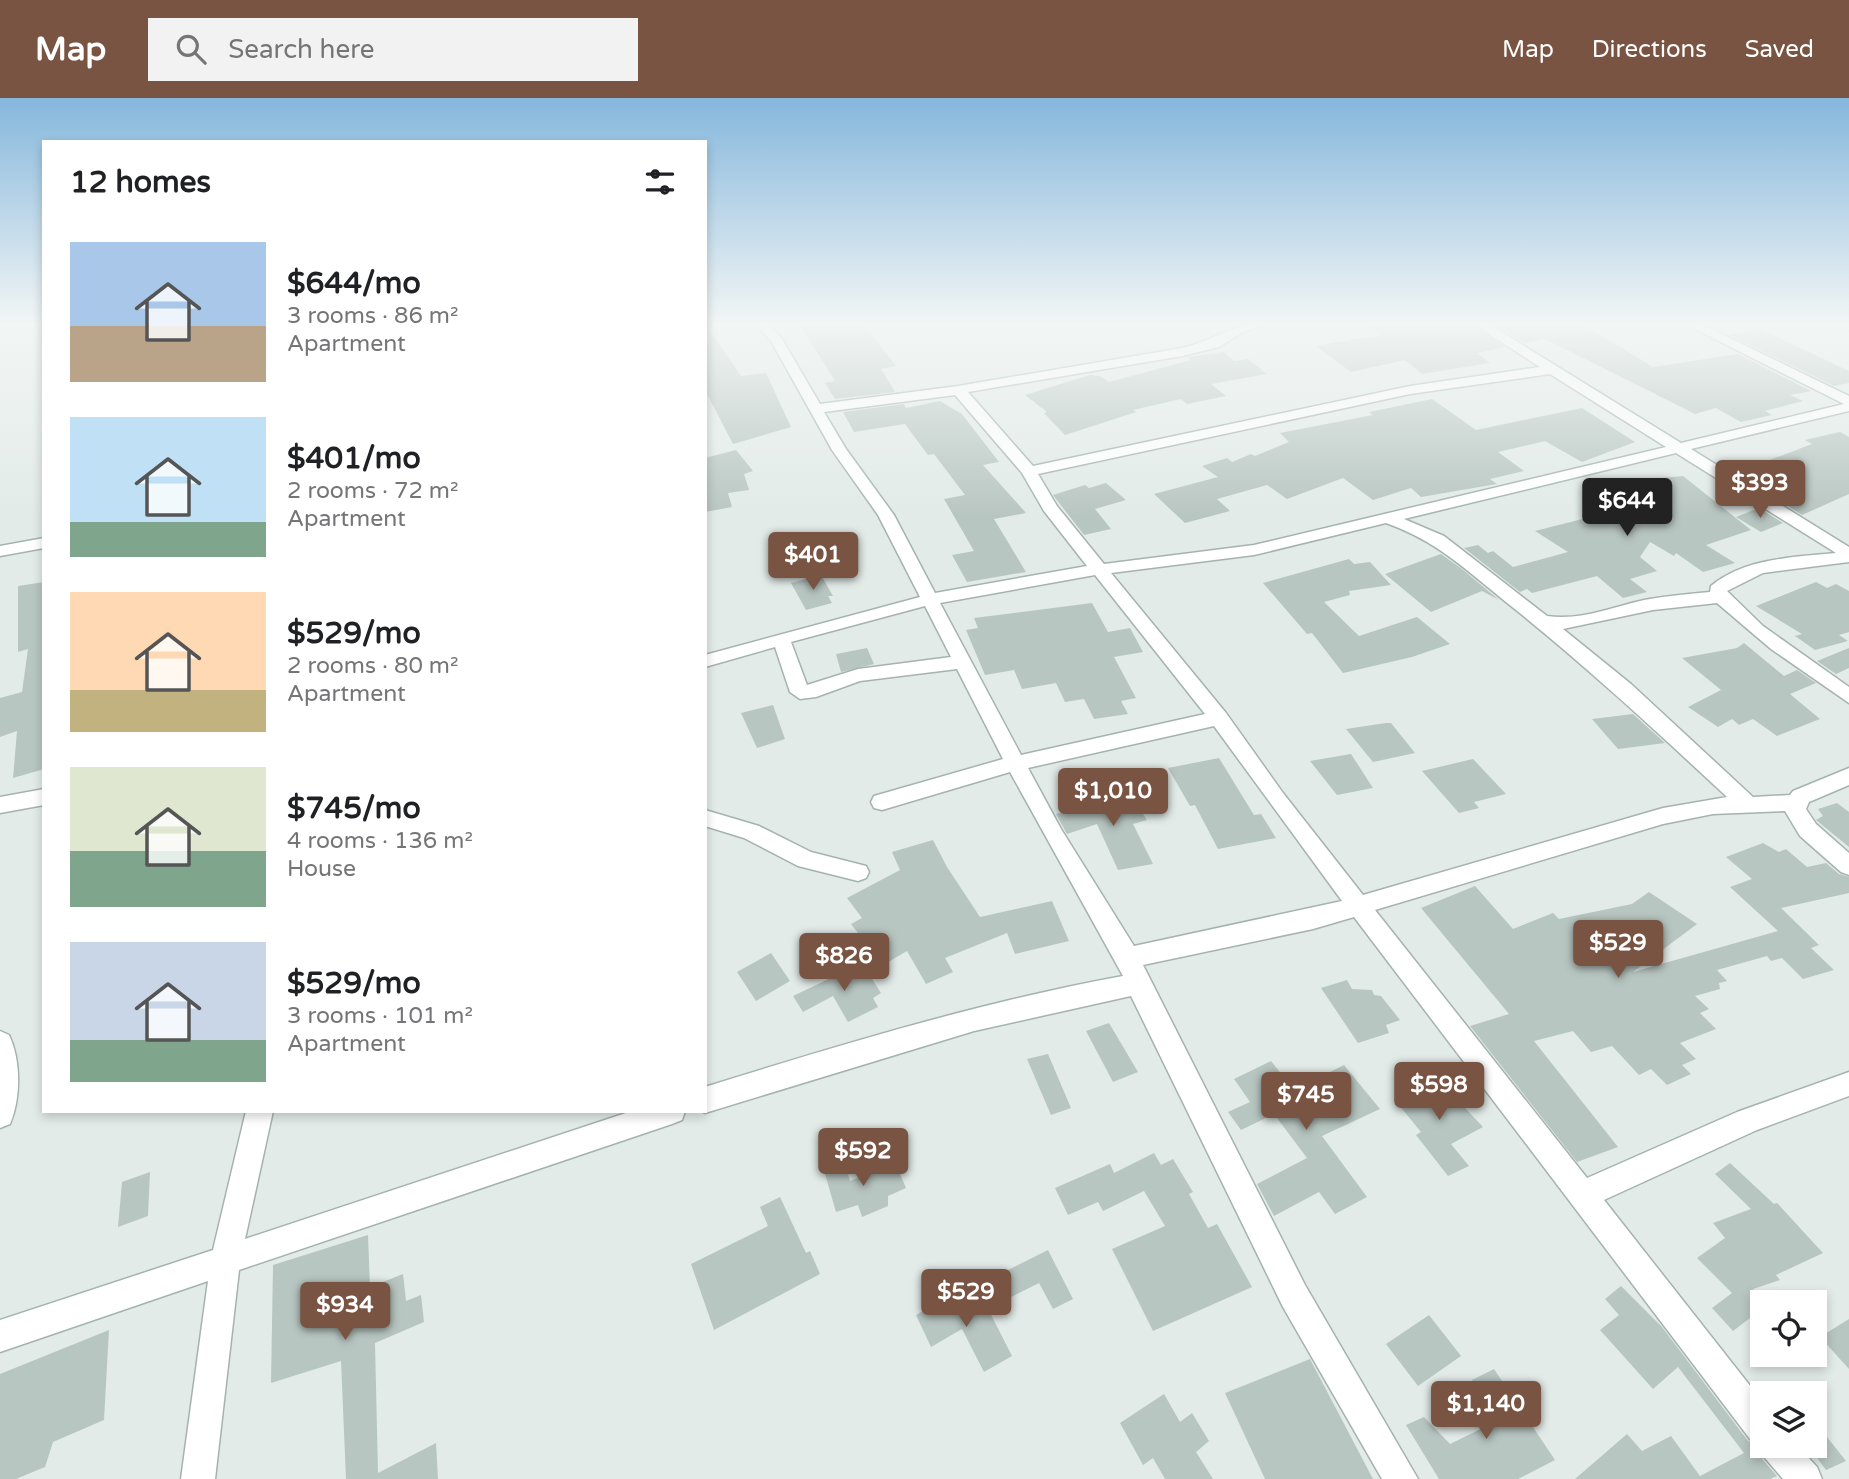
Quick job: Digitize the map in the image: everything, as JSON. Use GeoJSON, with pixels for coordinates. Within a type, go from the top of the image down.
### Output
{"type":"FeatureCollection","features":[{"type":"Feature","properties":{"kind":"street"},"geometry":{"type":"LineString","coordinates":[[803,387],[839,450],[886,515],[1053,835],[1128,958],[1138,985],[1294,1296],[1401,1479]]}},
{"type":"Feature","properties":{"kind":"street"},"geometry":{"type":"LineString","coordinates":[[815,409],[973,387]]}},
{"type":"Feature","properties":{"kind":"street"},"geometry":{"type":"LineString","coordinates":[[1029,471],[1428,387]]}},
{"type":"Feature","properties":{"kind":"street"},"geometry":{"type":"LineString","coordinates":[[1584,387],[1849,555]]}},
{"type":"Feature","properties":{"kind":"street"},"geometry":{"type":"LineString","coordinates":[[1821,387],[1849,401]]}},
{"type":"Feature","properties":{"kind":"street"},"geometry":{"type":"LineString","coordinates":[[958,390],[1029,471],[1049,508],[1219,718],[1357,906],[1750,1412]]}},
{"type":"Feature","properties":{"kind":"street"},"geometry":{"type":"LineString","coordinates":[[707,660],[781,639],[1011,582],[1189,562],[1254,550],[1561,479],[1679,447],[1849,407]]}},
{"type":"Feature","properties":{"kind":"street"},"geometry":{"type":"LineString","coordinates":[[1387,518],[1438,539],[1542,621],[1624,689],[1750,806]]}},
{"type":"Feature","properties":{"kind":"street"},"geometry":{"type":"LineString","coordinates":[[0,551],[42,543]]}},
{"type":"Feature","properties":{"kind":"street"},"geometry":{"type":"LineString","coordinates":[[1849,555],[1733,576],[1717,590],[1721,597],[1849,696]]}},
{"type":"Feature","properties":{"kind":"street"},"geometry":{"type":"LineString","coordinates":[[1542,621],[1564,624],[1646,606],[1721,597]]}},
{"type":"Feature","properties":{"kind":"street"},"geometry":{"type":"LineString","coordinates":[[781,639],[800,692],[809,692],[858,675],[964,662]]}},
{"type":"Feature","properties":{"kind":"street"},"geometry":{"type":"LineString","coordinates":[[882,802],[1017,763],[1219,718]]}},
{"type":"Feature","properties":{"kind":"street"},"geometry":{"type":"LineString","coordinates":[[1849,776],[1800,797],[1795,810],[1808,830],[1849,866]]}},
{"type":"Feature","properties":{"kind":"street"},"geometry":{"type":"LineString","coordinates":[[0,805],[42,797]]}},
{"type":"Feature","properties":{"kind":"street"},"geometry":{"type":"LineString","coordinates":[[1128,958],[1313,919],[1663,816],[1713,806],[1797,803]]}},
{"type":"Feature","properties":{"kind":"street"},"geometry":{"type":"LineString","coordinates":[[707,819],[751,832],[806,860],[858,873]]}},
{"type":"Feature","properties":{"kind":"street"},"geometry":{"type":"LineString","coordinates":[[707,1099],[971,1018],[1047,999],[1138,985]]}},
{"type":"Feature","properties":{"kind":"street"},"geometry":{"type":"LineString","coordinates":[[0,1043],[5,1062],[0,1115]]}},
{"type":"Feature","properties":{"kind":"street"},"geometry":{"type":"LineString","coordinates":[[1582,1195],[1814,1094],[1849,1084]]}},
{"type":"Feature","properties":{"kind":"street"},"geometry":{"type":"LineString","coordinates":[[198,1479],[226,1258],[260,1113]]}},
{"type":"Feature","properties":{"kind":"street"},"geometry":{"type":"LineString","coordinates":[[0,1336],[226,1258],[666,1113]]}},
{"type":"Feature","properties":{"kind":"street"},"geometry":{"type":"LineString","coordinates":[[1787,1458],[1805,1479]]}},
{"type":"Feature","properties":{"kind":"building"},"geometry":{"type":"Polygon","coordinates":[[[707,387],[773,387],[791,427],[733,444],[707,394],[707,387]]]}},
{"type":"Feature","properties":{"kind":"building"},"geometry":{"type":"Polygon","coordinates":[[[828,387],[892,387],[895,392],[835,399],[828,387]]]}},
{"type":"Feature","properties":{"kind":"building"},"geometry":{"type":"Polygon","coordinates":[[[1050,387],[1215,387],[1226,396],[1187,404],[1181,399],[1133,410],[1136,412],[1065,435],[1044,413],[1047,412],[1025,395],[1050,387]]]}},
{"type":"Feature","properties":{"kind":"building"},"geometry":{"type":"Polygon","coordinates":[[[1642,387],[1804,387],[1811,391],[1790,395],[1803,401],[1765,411],[1772,415],[1741,422],[1716,408],[1695,414],[1642,387]]]}},
{"type":"Feature","properties":{"kind":"building"},"geometry":{"type":"Polygon","coordinates":[[[1432,399],[1476,430],[1582,408],[1635,442],[1582,462],[1545,441],[1498,452],[1524,471],[1490,479],[1497,484],[1421,497],[1411,488],[1373,500],[1343,478],[1287,499],[1267,485],[1217,499],[1230,511],[1185,523],[1154,494],[1218,477],[1202,466],[1227,458],[1232,462],[1251,454],[1255,456],[1289,442],[1280,433],[1373,415],[1369,412],[1432,399]]]}},
{"type":"Feature","properties":{"kind":"building"},"geometry":{"type":"Polygon","coordinates":[[[940,401],[962,414],[999,462],[983,465],[1026,513],[994,519],[1026,572],[967,582],[952,555],[974,551],[944,499],[965,495],[934,454],[928,455],[905,424],[854,432],[843,412],[904,404],[906,408],[940,401]]]}},
{"type":"Feature","properties":{"kind":"building"},"geometry":{"type":"Polygon","coordinates":[[[1840,432],[1849,437],[1849,494],[1802,515],[1779,500],[1785,498],[1743,476],[1752,472],[1746,469],[1812,444],[1805,440],[1840,432]]]}},
{"type":"Feature","properties":{"kind":"building"},"geometry":{"type":"Polygon","coordinates":[[[736,450],[753,471],[744,474],[749,490],[728,493],[732,507],[707,512],[707,457],[736,450]]]}},
{"type":"Feature","properties":{"kind":"building"},"geometry":{"type":"Polygon","coordinates":[[[1683,476],[1751,530],[1706,545],[1735,563],[1703,572],[1676,553],[1674,556],[1650,542],[1640,557],[1657,571],[1630,579],[1647,592],[1623,598],[1597,576],[1532,593],[1527,589],[1520,592],[1464,548],[1478,545],[1488,553],[1493,551],[1513,567],[1568,552],[1535,531],[1610,512],[1585,499],[1625,486],[1618,482],[1683,476]]]}},
{"type":"Feature","properties":{"kind":"building"},"geometry":{"type":"Polygon","coordinates":[[[1106,483],[1126,500],[1095,509],[1111,529],[1084,535],[1053,495],[1085,485],[1089,488],[1106,483]]]}},
{"type":"Feature","properties":{"kind":"building"},"geometry":{"type":"Polygon","coordinates":[[[1759,508],[1783,523],[1761,532],[1736,517],[1759,508]]]}},
{"type":"Feature","properties":{"kind":"building"},"geometry":{"type":"Polygon","coordinates":[[[1441,554],[1499,600],[1482,591],[1431,612],[1385,574],[1441,554]]]}},
{"type":"Feature","properties":{"kind":"building"},"geometry":{"type":"Polygon","coordinates":[[[1349,559],[1354,564],[1370,562],[1391,585],[1349,591],[1350,595],[1324,602],[1359,636],[1417,617],[1450,644],[1412,657],[1343,673],[1312,633],[1307,634],[1263,583],[1349,559]]]}},
{"type":"Feature","properties":{"kind":"building"},"geometry":{"type":"Polygon","coordinates":[[[821,575],[833,596],[828,596],[832,603],[806,610],[791,583],[821,575]]]}},
{"type":"Feature","properties":{"kind":"building"},"geometry":{"type":"Polygon","coordinates":[[[42,582],[42,770],[13,778],[17,731],[0,737],[0,698],[22,692],[28,649],[18,652],[18,586],[42,582]]]}},
{"type":"Feature","properties":{"kind":"building"},"geometry":{"type":"Polygon","coordinates":[[[1816,582],[1827,588],[1836,584],[1849,591],[1849,632],[1839,635],[1848,641],[1815,650],[1795,636],[1802,634],[1756,606],[1816,582]]]}},
{"type":"Feature","properties":{"kind":"building"},"geometry":{"type":"Polygon","coordinates":[[[1092,603],[1108,632],[1130,628],[1143,652],[1114,657],[1136,698],[1121,701],[1128,714],[1094,719],[1084,699],[1065,702],[1056,683],[1022,689],[1014,670],[985,675],[966,630],[978,628],[974,618],[1092,603]]]}},
{"type":"Feature","properties":{"kind":"building"},"geometry":{"type":"Polygon","coordinates":[[[1744,643],[1784,676],[1797,670],[1816,683],[1790,694],[1820,719],[1777,736],[1753,719],[1739,725],[1732,719],[1718,727],[1688,707],[1721,690],[1682,658],[1737,648],[1744,643]]]}},
{"type":"Feature","properties":{"kind":"building"},"geometry":{"type":"Polygon","coordinates":[[[867,648],[874,664],[841,672],[836,654],[867,648]]]}},
{"type":"Feature","properties":{"kind":"building"},"geometry":{"type":"Polygon","coordinates":[[[1849,648],[1849,668],[1836,674],[1817,661],[1849,648]]]}},
{"type":"Feature","properties":{"kind":"building"},"geometry":{"type":"Polygon","coordinates":[[[773,705],[785,739],[757,748],[741,713],[773,705]]]}},
{"type":"Feature","properties":{"kind":"building"},"geometry":{"type":"Polygon","coordinates":[[[1633,714],[1665,743],[1618,749],[1592,719],[1633,714]]]}},
{"type":"Feature","properties":{"kind":"building"},"geometry":{"type":"Polygon","coordinates":[[[1391,723],[1415,753],[1373,762],[1346,729],[1391,723]]]}},
{"type":"Feature","properties":{"kind":"building"},"geometry":{"type":"Polygon","coordinates":[[[1351,754],[1373,788],[1337,795],[1310,761],[1351,754]]]}},
{"type":"Feature","properties":{"kind":"building"},"geometry":{"type":"Polygon","coordinates":[[[1219,758],[1254,815],[1261,814],[1276,838],[1218,849],[1195,805],[1190,806],[1168,768],[1219,758]]]}},
{"type":"Feature","properties":{"kind":"building"},"geometry":{"type":"Polygon","coordinates":[[[1473,759],[1506,794],[1474,802],[1479,808],[1459,813],[1422,771],[1473,759]]]}},
{"type":"Feature","properties":{"kind":"building"},"geometry":{"type":"Polygon","coordinates":[[[1129,793],[1147,820],[1133,824],[1153,864],[1118,870],[1097,824],[1067,834],[1056,814],[1129,793]]]}},
{"type":"Feature","properties":{"kind":"building"},"geometry":{"type":"Polygon","coordinates":[[[1837,803],[1849,812],[1849,847],[1816,820],[1823,816],[1818,809],[1837,803]]]}},
{"type":"Feature","properties":{"kind":"building"},"geometry":{"type":"Polygon","coordinates":[[[933,840],[947,867],[980,917],[1052,901],[1069,941],[1015,954],[1007,933],[945,958],[953,972],[926,984],[907,951],[883,965],[851,924],[862,918],[847,898],[900,870],[892,852],[933,840]]]}},
{"type":"Feature","properties":{"kind":"building"},"geometry":{"type":"Polygon","coordinates":[[[1763,843],[1779,852],[1786,849],[1807,867],[1826,863],[1839,874],[1849,877],[1849,893],[1781,908],[1819,945],[1811,948],[1834,970],[1803,979],[1782,958],[1771,961],[1767,956],[1717,970],[1727,981],[1719,983],[1720,989],[1695,996],[1709,1009],[1700,1013],[1716,1029],[1680,1043],[1696,1059],[1682,1065],[1691,1074],[1667,1085],[1651,1069],[1639,1075],[1612,1046],[1591,1052],[1573,1031],[1534,1041],[1618,1147],[1577,1162],[1470,1026],[1509,1014],[1421,908],[1475,886],[1513,929],[1553,913],[1559,919],[1632,904],[1649,892],[1697,924],[1633,972],[1778,931],[1730,887],[1752,879],[1726,857],[1763,843]]]}},
{"type":"Feature","properties":{"kind":"building"},"geometry":{"type":"Polygon","coordinates":[[[771,953],[790,981],[756,1001],[737,972],[771,953]]]}},
{"type":"Feature","properties":{"kind":"building"},"geometry":{"type":"Polygon","coordinates":[[[862,963],[881,993],[873,998],[878,1007],[848,1022],[833,996],[803,1012],[793,996],[862,963]]]}},
{"type":"Feature","properties":{"kind":"building"},"geometry":{"type":"Polygon","coordinates":[[[1347,980],[1352,989],[1372,990],[1374,995],[1381,996],[1400,1020],[1386,1025],[1389,1033],[1358,1043],[1321,988],[1347,980]]]}},
{"type":"Feature","properties":{"kind":"building"},"geometry":{"type":"Polygon","coordinates":[[[1109,1023],[1138,1072],[1113,1082],[1086,1031],[1109,1023]]]}},
{"type":"Feature","properties":{"kind":"building"},"geometry":{"type":"Polygon","coordinates":[[[1048,1054],[1071,1108],[1051,1115],[1027,1059],[1048,1054]]]}},
{"type":"Feature","properties":{"kind":"building"},"geometry":{"type":"Polygon","coordinates":[[[1271,1061],[1294,1090],[1344,1065],[1380,1109],[1322,1136],[1367,1197],[1335,1214],[1319,1192],[1274,1216],[1257,1184],[1307,1158],[1274,1114],[1241,1130],[1228,1112],[1250,1102],[1234,1079],[1271,1061]]]}},
{"type":"Feature","properties":{"kind":"building"},"geometry":{"type":"Polygon","coordinates":[[[1435,1076],[1483,1127],[1451,1144],[1469,1166],[1448,1176],[1416,1135],[1421,1132],[1394,1099],[1435,1076]]]}},
{"type":"Feature","properties":{"kind":"building"},"geometry":{"type":"Polygon","coordinates":[[[1154,1153],[1161,1165],[1173,1159],[1193,1192],[1189,1194],[1208,1228],[1217,1224],[1252,1287],[1153,1331],[1112,1249],[1165,1226],[1144,1191],[1103,1211],[1098,1202],[1068,1215],[1055,1188],[1110,1164],[1114,1173],[1154,1153]]]}},
{"type":"Feature","properties":{"kind":"building"},"geometry":{"type":"Polygon","coordinates":[[[844,1160],[850,1181],[895,1162],[906,1188],[888,1196],[888,1206],[862,1217],[858,1205],[836,1212],[823,1167],[844,1160]]]}},
{"type":"Feature","properties":{"kind":"building"},"geometry":{"type":"Polygon","coordinates":[[[1730,1163],[1774,1204],[1777,1203],[1823,1253],[1776,1275],[1780,1280],[1750,1290],[1750,1318],[1733,1331],[1712,1308],[1732,1293],[1697,1258],[1725,1238],[1713,1223],[1751,1209],[1715,1174],[1730,1163]]]}},
{"type":"Feature","properties":{"kind":"building"},"geometry":{"type":"Polygon","coordinates":[[[150,1172],[148,1216],[118,1227],[122,1182],[150,1172]]]}},
{"type":"Feature","properties":{"kind":"building"},"geometry":{"type":"Polygon","coordinates":[[[780,1197],[806,1253],[810,1251],[820,1274],[714,1330],[691,1264],[768,1226],[760,1207],[780,1197]]]}},
{"type":"Feature","properties":{"kind":"building"},"geometry":{"type":"Polygon","coordinates":[[[368,1235],[370,1287],[403,1274],[406,1301],[421,1295],[424,1322],[375,1343],[378,1473],[436,1443],[438,1479],[346,1479],[341,1361],[271,1383],[273,1265],[368,1235]]]}},
{"type":"Feature","properties":{"kind":"building"},"geometry":{"type":"Polygon","coordinates":[[[1048,1250],[1073,1299],[1053,1309],[1039,1283],[999,1303],[988,1280],[1048,1250]]]}},
{"type":"Feature","properties":{"kind":"building"},"geometry":{"type":"Polygon","coordinates":[[[1621,1286],[1662,1327],[1750,1442],[1750,1458],[1762,1458],[1777,1476],[1770,1479],[1575,1479],[1627,1434],[1642,1451],[1671,1436],[1700,1476],[1744,1453],[1678,1367],[1653,1389],[1600,1330],[1619,1315],[1605,1299],[1621,1286]]]}},
{"type":"Feature","properties":{"kind":"building"},"geometry":{"type":"Polygon","coordinates":[[[953,1294],[959,1307],[981,1295],[1012,1356],[984,1372],[962,1329],[931,1347],[916,1315],[953,1294]]]}},
{"type":"Feature","properties":{"kind":"building"},"geometry":{"type":"Polygon","coordinates":[[[1429,1315],[1461,1356],[1418,1386],[1386,1344],[1429,1315]]]}},
{"type":"Feature","properties":{"kind":"building"},"geometry":{"type":"Polygon","coordinates":[[[1849,1319],[1849,1369],[1827,1345],[1827,1333],[1849,1319]]]}},
{"type":"Feature","properties":{"kind":"building"},"geometry":{"type":"Polygon","coordinates":[[[109,1330],[104,1420],[53,1442],[45,1467],[16,1479],[0,1479],[0,1374],[109,1330]]]}},
{"type":"Feature","properties":{"kind":"building"},"geometry":{"type":"Polygon","coordinates":[[[1310,1359],[1373,1479],[1265,1479],[1225,1393],[1310,1359]]]}},
{"type":"Feature","properties":{"kind":"building"},"geometry":{"type":"Polygon","coordinates":[[[1494,1369],[1555,1460],[1518,1479],[1439,1479],[1406,1425],[1424,1417],[1450,1444],[1499,1420],[1472,1380],[1494,1369]]]}},
{"type":"Feature","properties":{"kind":"building"},"geometry":{"type":"Polygon","coordinates":[[[1164,1394],[1180,1422],[1192,1413],[1209,1441],[1196,1452],[1213,1479],[1165,1479],[1153,1458],[1143,1465],[1120,1423],[1164,1394]]]}},
{"type":"Feature","properties":{"kind":"building"},"geometry":{"type":"Polygon","coordinates":[[[1827,1437],[1846,1461],[1826,1470],[1817,1458],[1827,1458],[1827,1437]]]}}]}
